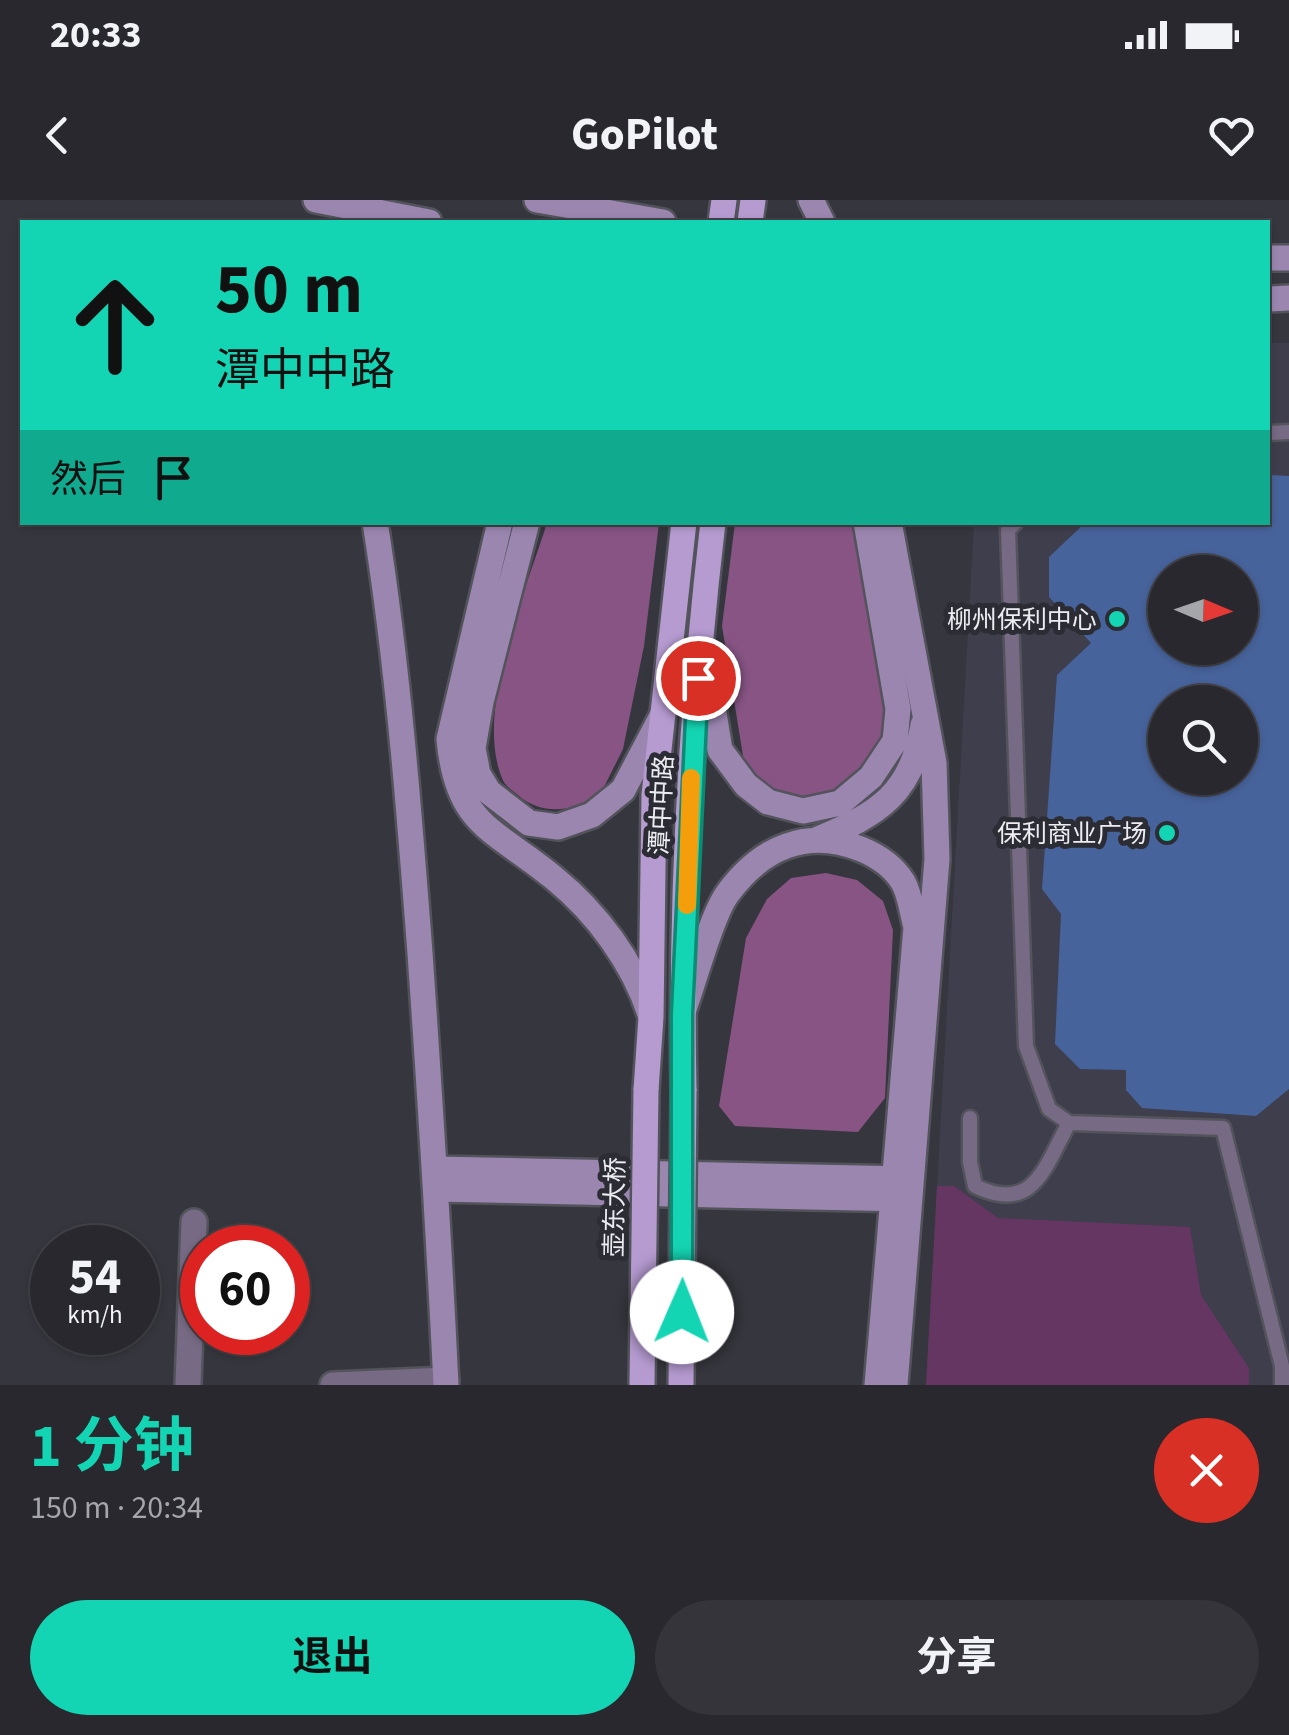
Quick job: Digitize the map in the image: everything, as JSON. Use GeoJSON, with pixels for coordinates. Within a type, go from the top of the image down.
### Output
{"type":"FeatureCollection","features":[{"type":"Feature","properties":{"kind":"main road"},"geometry":{"type":"LineString","coordinates":[[318,200],[420,220]]}},
{"type":"Feature","properties":{"kind":"main road"},"geometry":{"type":"LineString","coordinates":[[537,200],[572,215],[602,218],[653,214]]}},
{"type":"Feature","properties":{"kind":"main road"},"geometry":{"type":"LineString","coordinates":[[375,525],[391,620],[404,742],[436,1179],[446,1383]]}},
{"type":"Feature","properties":{"kind":"main road"},"geometry":{"type":"LineString","coordinates":[[499,525],[449,738],[452,766],[481,825],[557,880],[608,934],[641,987],[650,1017]]}},
{"type":"Feature","properties":{"kind":"main road"},"geometry":{"type":"LineString","coordinates":[[526,525],[473,748],[478,774],[490,792],[529,824],[558,826],[592,814],[623,790],[662,714]]}},
{"type":"Feature","properties":{"kind":"main road","name":"潭中中路"},"geometry":{"type":"LineString","coordinates":[[646,1090],[654,795],[684,525]]}},
{"type":"Feature","properties":{"kind":"main road","name":"潭中中路"},"geometry":{"type":"LineString","coordinates":[[681,1385],[682,1014],[701,628],[714,525]]}},
{"type":"Feature","properties":{"kind":"main road"},"geometry":{"type":"LineString","coordinates":[[701,628],[720,750],[746,785],[768,802],[803,811],[840,803],[871,777],[895,740],[898,708],[867,525]]}},
{"type":"Feature","properties":{"kind":"main road"},"geometry":{"type":"LineString","coordinates":[[876,1385],[903,1189],[937,859],[934,763],[890,525]]}},
{"type":"Feature","properties":{"kind":"main road"},"geometry":{"type":"LineString","coordinates":[[682,1014],[724,897],[755,861],[784,844],[818,838],[862,820],[902,786],[918,750],[924,713]]}},
{"type":"Feature","properties":{"kind":"main road"},"geometry":{"type":"LineString","coordinates":[[818,838],[844,842],[880,857],[904,884],[916,927],[895,1385]]}},
{"type":"Feature","properties":{"kind":"main road","name":"壶东大桥"},"geometry":{"type":"LineString","coordinates":[[642,1385],[646,1090]]}},
{"type":"Feature","properties":{"kind":"main road"},"geometry":{"type":"LineString","coordinates":[[436,1179],[903,1189]]}},
{"type":"Feature","properties":{"kind":"street"},"geometry":{"type":"LineString","coordinates":[[188,1385],[194,1222]]}},
{"type":"Feature","properties":{"kind":"street"},"geometry":{"type":"LineString","coordinates":[[333,1385],[446,1383]]}},
{"type":"Feature","properties":{"kind":"lane"},"geometry":{"type":"LineString","coordinates":[[1013,525],[1008,530],[1026,1046],[1049,1108],[1070,1123],[1222,1128],[1282,1366],[1282,1385]]}},
{"type":"Feature","properties":{"kind":"lane"},"geometry":{"type":"LineString","coordinates":[[970,1118],[970,1162],[975,1186],[990,1193],[1014,1196],[1033,1188],[1070,1123]]}},
{"type":"Feature","properties":{"kind":"shaded area"},"geometry":{"type":"Polygon","coordinates":[[[1270,343],[1289,343],[1289,1385],[926,1385],[974,525],[1270,525],[1270,343]]]}},
{"type":"Feature","properties":{"kind":"shaded area"},"geometry":{"type":"Polygon","coordinates":[[[546,525],[659,525],[644,646],[623,749],[597,801],[576,807],[546,808],[527,802],[504,783],[495,751],[494,719],[516,615],[546,525]]]}},
{"type":"Feature","properties":{"kind":"shaded area"},"geometry":{"type":"Polygon","coordinates":[[[735,525],[855,525],[889,703],[881,748],[855,783],[811,799],[767,788],[744,762],[722,626],[735,525]]]}},
{"type":"Feature","properties":{"kind":"shaded area"},"geometry":{"type":"Polygon","coordinates":[[[826,873],[857,880],[883,901],[893,930],[885,1098],[858,1132],[735,1126],[719,1106],[746,938],[767,899],[791,878],[826,873]]]}},
{"type":"Feature","properties":{"kind":"shaded area"},"geometry":{"type":"Polygon","coordinates":[[[937,1186],[954,1186],[998,1218],[1190,1227],[1201,1295],[1249,1368],[1249,1385],[926,1385],[937,1186]]]}},
{"type":"Feature","properties":{"kind":"building","name":"保利商业广场"},"geometry":{"type":"Polygon","coordinates":[[[1270,475],[1289,476],[1289,1089],[1256,1116],[1142,1108],[1126,1090],[1126,1070],[1080,1069],[1055,1044],[1061,914],[1042,889],[1057,675],[1091,643],[1049,597],[1049,557],[1083,525],[1270,525],[1270,475]]]}},
{"type":"Feature","properties":{"kind":"slow traffic"},"geometry":{"type":"LineString","coordinates":[[687,905],[691,778]]}},
{"type":"Feature","properties":{"kind":"place","name":"柳州保利中心"},"geometry":{"type":"Point","coordinates":[1117,619]}},
{"type":"Feature","properties":{"kind":"place","name":"保利商业广场"},"geometry":{"type":"Point","coordinates":[1167,833]}},
{"type":"Feature","properties":{"kind":"route"},"geometry":{"type":"LineString","coordinates":[[682,1312],[682,1014],[698,678]]}}]}
